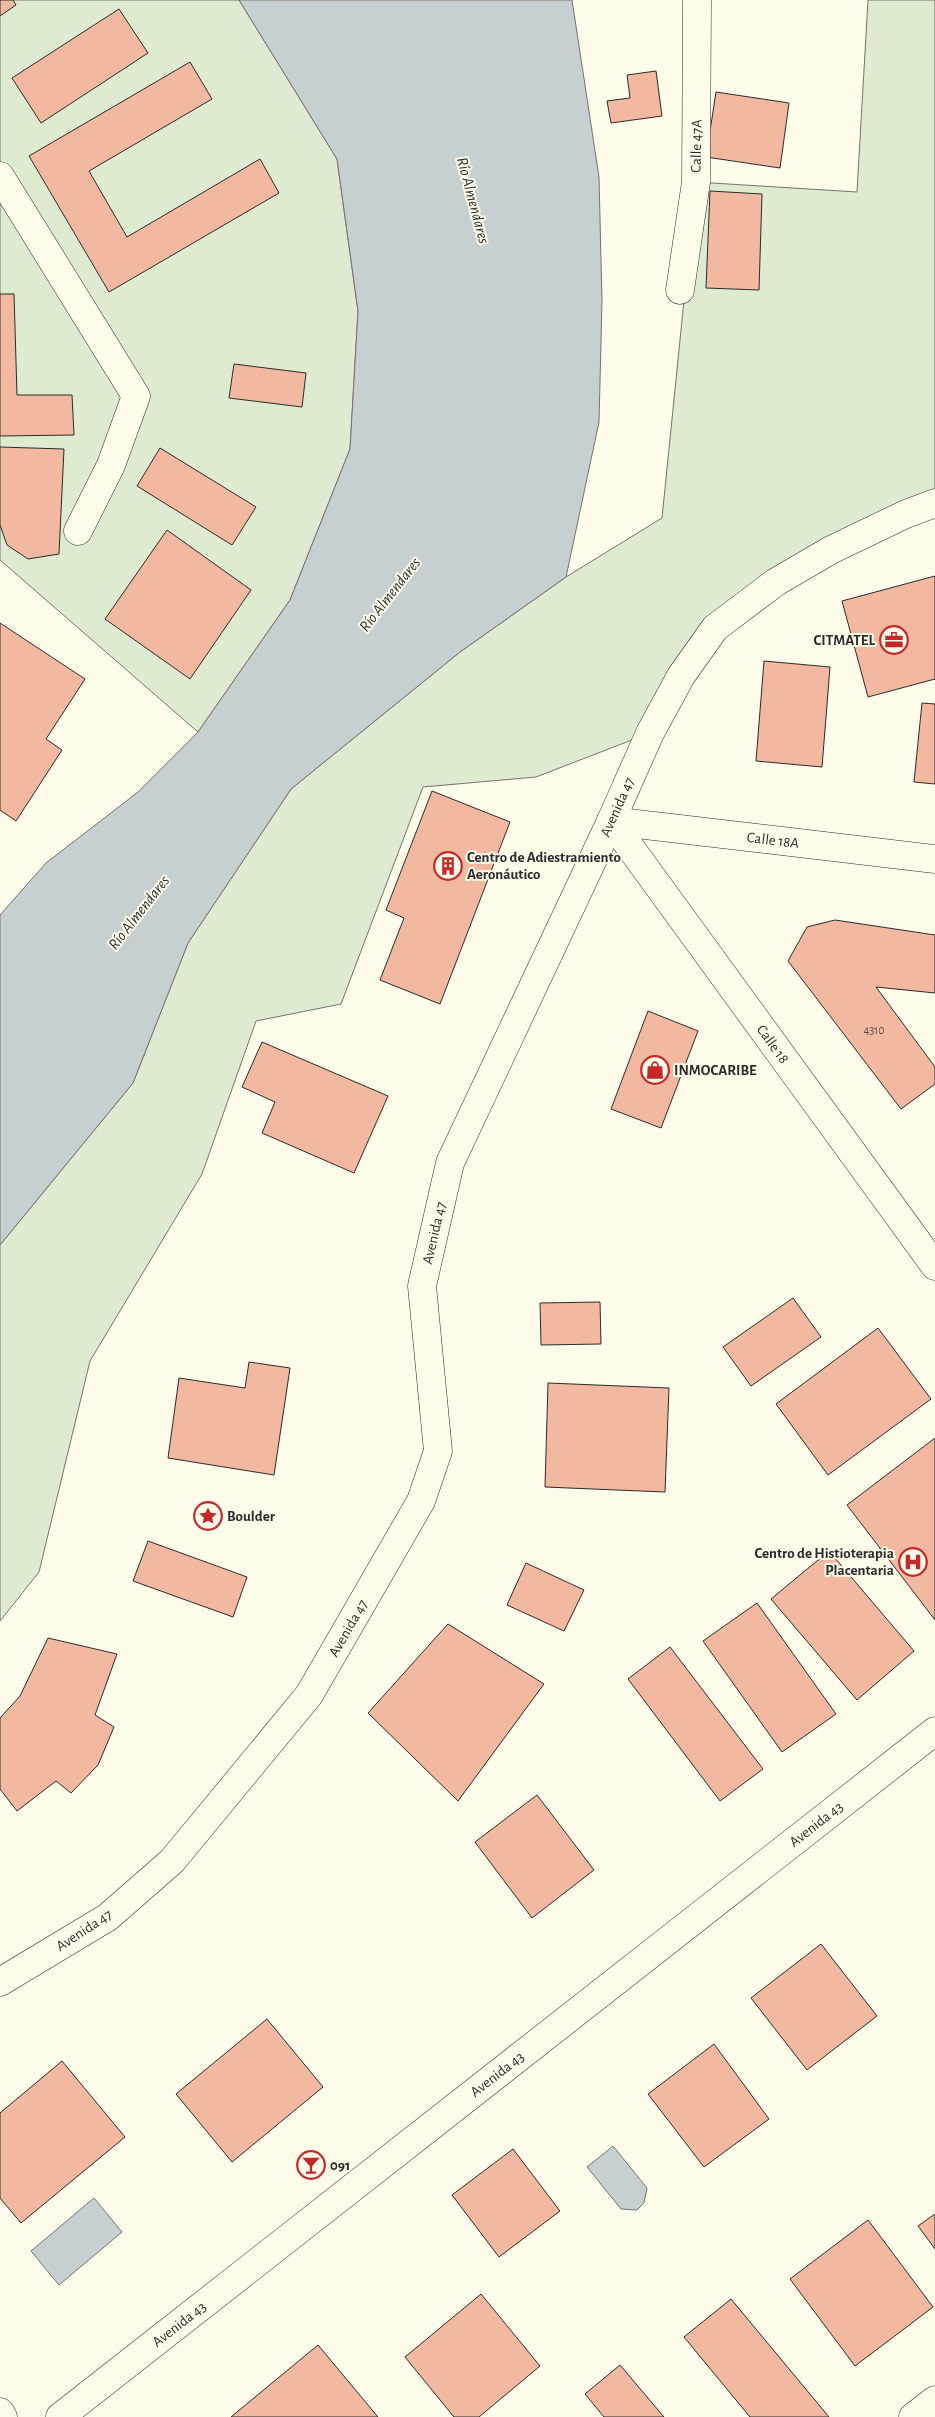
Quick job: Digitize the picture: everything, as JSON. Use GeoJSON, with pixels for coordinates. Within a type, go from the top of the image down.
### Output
{"type":"FeatureCollection","features":[{"type":"Feature","properties":{"kind":"street","name":"Calle 47A"},"geometry":{"type":"LineString","coordinates":[[680,290],[696,182],[697,0]]}},
{"type":"Feature","properties":{"kind":"street"},"geometry":{"type":"LineString","coordinates":[[0,176],[7,200],[136,396],[111,465],[78,531]]}},
{"type":"Feature","properties":{"kind":"street","name":"Avenida 47"},"geometry":{"type":"LineString","coordinates":[[0,1982],[108,1917],[172,1860],[309,1696],[421,1501],[438,1451],[422,1286],[450,1162],[663,708],[681,676],[715,628],[776,582],[831,550],[906,514],[935,503]]}},
{"type":"Feature","properties":{"kind":"street","name":"Calle 18A"},"geometry":{"type":"LineString","coordinates":[[611,821],[935,858]]}},
{"type":"Feature","properties":{"kind":"street","name":"Calle 18"},"geometry":{"type":"LineString","coordinates":[[611,821],[935,1266]]}},
{"type":"Feature","properties":{"kind":"street","name":"Avenida 43"},"geometry":{"type":"LineString","coordinates":[[60,2417],[935,1731]]}},
{"type":"Feature","properties":{"kind":"street"},"geometry":{"type":"LineString","coordinates":[[913,2417],[935,2400]]}},
{"type":"Feature","properties":{"kind":"street"},"geometry":{"type":"LineString","coordinates":[[0,2412],[3,2417]]}},
{"type":"Feature","properties":{"kind":"green space"},"geometry":{"type":"Polygon","coordinates":[[[0,0],[239,0],[337,159],[358,311],[350,449],[290,600],[198,732],[0,560],[0,0]]]}},
{"type":"Feature","properties":{"kind":"green space"},"geometry":{"type":"Polygon","coordinates":[[[868,0],[935,0],[935,503],[715,628],[650,733],[536,777],[423,787],[341,1004],[256,1021],[202,1174],[90,1361],[39,1572],[0,1621],[0,1245],[133,1083],[188,943],[291,789],[460,652],[566,577],[662,518],[696,182],[857,192],[868,0]]]}},
{"type":"Feature","properties":{"kind":"water","name":"Río Almendares"},"geometry":{"type":"Polygon","coordinates":[[[239,0],[572,0],[599,177],[602,301],[599,422],[566,577],[460,652],[291,789],[188,943],[133,1083],[0,1245],[0,915],[46,863],[138,792],[198,732],[290,600],[350,449],[358,311],[337,159],[239,0]]]}},
{"type":"Feature","properties":{"kind":"water"},"geometry":{"type":"Polygon","coordinates":[[[613,2146],[647,2188],[644,2203],[637,2210],[621,2209],[587,2167],[613,2146]]]}},
{"type":"Feature","properties":{"kind":"water"},"geometry":{"type":"Polygon","coordinates":[[[94,2198],[122,2232],[59,2285],[31,2251],[94,2198]]]}},
{"type":"Feature","properties":{"kind":"building"},"geometry":{"type":"Polygon","coordinates":[[[0,0],[13,0],[16,5],[0,16],[0,0]]]}},
{"type":"Feature","properties":{"kind":"building"},"geometry":{"type":"Polygon","coordinates":[[[119,9],[148,53],[41,123],[12,78],[119,9]]]}},
{"type":"Feature","properties":{"kind":"building"},"geometry":{"type":"Polygon","coordinates":[[[190,62],[212,99],[89,171],[127,237],[260,159],[279,193],[109,292],[29,156],[190,62]]]}},
{"type":"Feature","properties":{"kind":"building"},"geometry":{"type":"Polygon","coordinates":[[[656,71],[662,116],[611,123],[607,101],[630,98],[627,75],[656,71]]]}},
{"type":"Feature","properties":{"kind":"building"},"geometry":{"type":"Polygon","coordinates":[[[716,92],[789,103],[780,168],[706,157],[716,92]]]}},
{"type":"Feature","properties":{"kind":"building"},"geometry":{"type":"Polygon","coordinates":[[[710,191],[762,194],[759,290],[706,288],[710,191]]]}},
{"type":"Feature","properties":{"kind":"building"},"geometry":{"type":"Polygon","coordinates":[[[0,294],[14,294],[17,395],[72,395],[74,435],[0,436],[0,294]]]}},
{"type":"Feature","properties":{"kind":"building"},"geometry":{"type":"Polygon","coordinates":[[[234,364],[306,373],[302,407],[229,398],[234,364]]]}},
{"type":"Feature","properties":{"kind":"building"},"geometry":{"type":"Polygon","coordinates":[[[0,447],[64,449],[59,554],[28,559],[7,545],[0,525],[0,447]]]}},
{"type":"Feature","properties":{"kind":"building"},"geometry":{"type":"Polygon","coordinates":[[[160,448],[256,507],[232,545],[137,486],[160,448]]]}},
{"type":"Feature","properties":{"kind":"building"},"geometry":{"type":"Polygon","coordinates":[[[167,530],[251,590],[190,679],[105,619],[167,530]]]}},
{"type":"Feature","properties":{"kind":"building","name":"CITMATEL"},"geometry":{"type":"Polygon","coordinates":[[[935,576],[935,679],[868,697],[842,601],[935,576]]]}},
{"type":"Feature","properties":{"kind":"building"},"geometry":{"type":"Polygon","coordinates":[[[0,623],[85,679],[46,739],[62,750],[16,821],[0,810],[0,623]]]}},
{"type":"Feature","properties":{"kind":"building"},"geometry":{"type":"Polygon","coordinates":[[[764,661],[830,667],[822,767],[756,761],[764,661]]]}},
{"type":"Feature","properties":{"kind":"building"},"geometry":{"type":"Polygon","coordinates":[[[922,703],[935,704],[935,784],[914,782],[922,703]]]}},
{"type":"Feature","properties":{"kind":"building","name":"Centro de Adiestramiento Aeronáutico"},"geometry":{"type":"Polygon","coordinates":[[[432,791],[510,822],[440,1004],[380,980],[404,918],[386,910],[432,791]]]}},
{"type":"Feature","properties":{"kind":"building"},"geometry":{"type":"Polygon","coordinates":[[[835,920],[935,935],[935,993],[876,987],[935,1067],[935,1084],[901,1109],[788,961],[807,927],[835,920]]]}},
{"type":"Feature","properties":{"kind":"building","name":"INMOCARIBE"},"geometry":{"type":"Polygon","coordinates":[[[648,1011],[698,1031],[661,1128],[611,1109],[648,1011]]]}},
{"type":"Feature","properties":{"kind":"building"},"geometry":{"type":"Polygon","coordinates":[[[262,1042],[388,1096],[354,1173],[262,1133],[275,1102],[242,1087],[262,1042]]]}},
{"type":"Feature","properties":{"kind":"building"},"geometry":{"type":"Polygon","coordinates":[[[793,1298],[821,1337],[751,1386],[723,1347],[793,1298]]]}},
{"type":"Feature","properties":{"kind":"building"},"geometry":{"type":"Polygon","coordinates":[[[600,1302],[601,1344],[541,1345],[540,1303],[600,1302]]]}},
{"type":"Feature","properties":{"kind":"building"},"geometry":{"type":"Polygon","coordinates":[[[878,1328],[931,1399],[828,1475],[776,1404],[878,1328]]]}},
{"type":"Feature","properties":{"kind":"building"},"geometry":{"type":"Polygon","coordinates":[[[249,1362],[290,1368],[274,1475],[168,1458],[179,1378],[245,1388],[249,1362]]]}},
{"type":"Feature","properties":{"kind":"building"},"geometry":{"type":"Polygon","coordinates":[[[548,1383],[669,1388],[665,1492],[545,1487],[548,1383]]]}},
{"type":"Feature","properties":{"kind":"building","name":"Centro de Histioterapia Placentaria"},"geometry":{"type":"Polygon","coordinates":[[[935,1438],[935,1620],[847,1505],[935,1438]]]}},
{"type":"Feature","properties":{"kind":"building"},"geometry":{"type":"Polygon","coordinates":[[[148,1541],[247,1577],[233,1617],[133,1581],[148,1541]]]}},
{"type":"Feature","properties":{"kind":"building"},"geometry":{"type":"Polygon","coordinates":[[[829,1551],[914,1651],[857,1700],[771,1599],[829,1551]]]}},
{"type":"Feature","properties":{"kind":"building"},"geometry":{"type":"Polygon","coordinates":[[[526,1563],[584,1590],[564,1631],[507,1605],[526,1563]]]}},
{"type":"Feature","properties":{"kind":"building"},"geometry":{"type":"Polygon","coordinates":[[[757,1603],[836,1714],[782,1752],[703,1641],[757,1603]]]}},
{"type":"Feature","properties":{"kind":"building"},"geometry":{"type":"Polygon","coordinates":[[[448,1624],[544,1684],[458,1801],[368,1713],[448,1624]]]}},
{"type":"Feature","properties":{"kind":"building"},"geometry":{"type":"Polygon","coordinates":[[[48,1638],[117,1654],[95,1715],[114,1727],[98,1765],[71,1793],[56,1781],[17,1811],[0,1789],[0,1718],[20,1696],[48,1638]]]}},
{"type":"Feature","properties":{"kind":"building"},"geometry":{"type":"Polygon","coordinates":[[[670,1647],[763,1769],[720,1801],[628,1679],[670,1647]]]}},
{"type":"Feature","properties":{"kind":"building"},"geometry":{"type":"Polygon","coordinates":[[[537,1795],[594,1870],[532,1918],[475,1842],[537,1795]]]}},
{"type":"Feature","properties":{"kind":"building"},"geometry":{"type":"Polygon","coordinates":[[[821,1944],[877,2016],[807,2070],[751,1998],[821,1944]]]}},
{"type":"Feature","properties":{"kind":"building"},"geometry":{"type":"Polygon","coordinates":[[[267,2019],[323,2087],[232,2162],[176,2094],[267,2019]]]}},
{"type":"Feature","properties":{"kind":"building"},"geometry":{"type":"Polygon","coordinates":[[[714,2044],[769,2119],[704,2167],[648,2094],[714,2044]]]}},
{"type":"Feature","properties":{"kind":"building"},"geometry":{"type":"Polygon","coordinates":[[[62,2061],[125,2137],[21,2223],[0,2198],[0,2113],[62,2061]]]}},
{"type":"Feature","properties":{"kind":"building"},"geometry":{"type":"Polygon","coordinates":[[[513,2149],[560,2211],[499,2257],[452,2195],[513,2149]]]}},
{"type":"Feature","properties":{"kind":"building"},"geometry":{"type":"Polygon","coordinates":[[[935,2214],[935,2249],[918,2226],[935,2214]]]}},
{"type":"Feature","properties":{"kind":"building"},"geometry":{"type":"Polygon","coordinates":[[[868,2220],[933,2307],[855,2366],[790,2279],[868,2220]]]}},
{"type":"Feature","properties":{"kind":"building"},"geometry":{"type":"Polygon","coordinates":[[[481,2294],[540,2366],[479,2417],[454,2417],[405,2357],[481,2294]]]}},
{"type":"Feature","properties":{"kind":"building"},"geometry":{"type":"Polygon","coordinates":[[[731,2299],[829,2417],[750,2417],[684,2337],[731,2299]]]}},
{"type":"Feature","properties":{"kind":"building"},"geometry":{"type":"Polygon","coordinates":[[[318,2345],[378,2417],[231,2417],[318,2345]]]}},
{"type":"Feature","properties":{"kind":"building"},"geometry":{"type":"Polygon","coordinates":[[[620,2365],[664,2417],[604,2417],[585,2394],[620,2365]]]}},
{"type":"Feature","properties":{"kind":"place","name":"CITMATEL"},"geometry":{"type":"Point","coordinates":[894,640]}},
{"type":"Feature","properties":{"kind":"place","name":"Centro de Adiestramiento Aeronáutico"},"geometry":{"type":"Point","coordinates":[448,866]}},
{"type":"Feature","properties":{"kind":"place","name":"INMOCARIBE"},"geometry":{"type":"Point","coordinates":[655,1070]}},
{"type":"Feature","properties":{"kind":"place","name":"Boulder"},"geometry":{"type":"Point","coordinates":[208,1516]}},
{"type":"Feature","properties":{"kind":"place","name":"Centro de Histioterapia Placentaria"},"geometry":{"type":"Point","coordinates":[913,1562]}},
{"type":"Feature","properties":{"kind":"place","name":"091"},"geometry":{"type":"Point","coordinates":[311,2165]}}]}
